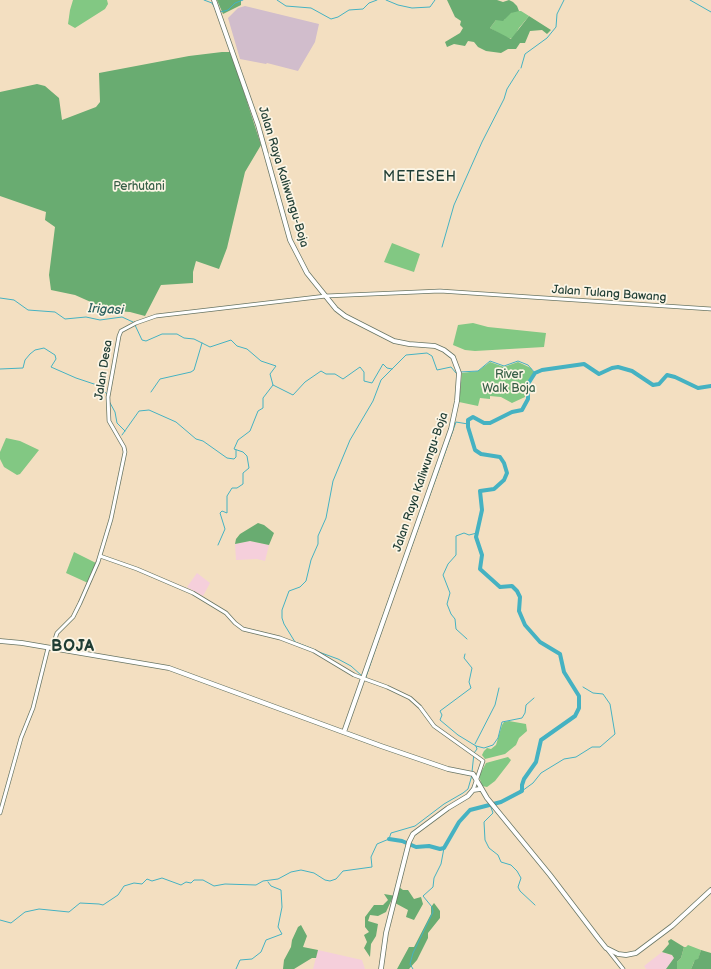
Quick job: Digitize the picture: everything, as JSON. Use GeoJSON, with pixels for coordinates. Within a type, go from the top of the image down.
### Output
{"type":"FeatureCollection","features":[{"type":"Feature","properties":{"kind":"main road","name":"Jalan Raya Kaliwungu-Boja"},"geometry":{"type":"LineString","coordinates":[[214,0],[221,16],[268,158],[290,240],[307,273],[345,316],[379,334],[403,343],[437,347],[453,357],[459,372],[457,401],[451,429],[364,680],[344,732]]}},
{"type":"Feature","properties":{"kind":"main road"},"geometry":{"type":"LineString","coordinates":[[0,641],[168,668],[448,769],[472,776],[480,789],[606,948],[626,955],[636,954],[672,926],[711,890]]}},
{"type":"Feature","properties":{"kind":"main road"},"geometry":{"type":"LineString","coordinates":[[381,969],[387,928],[408,842],[413,834],[473,790],[480,789]]}},
{"type":"Feature","properties":{"kind":"street","name":"Jalan Desa"},"geometry":{"type":"LineString","coordinates":[[0,812],[21,738],[32,708],[50,648],[57,633],[75,614],[100,556],[113,510],[125,452],[109,421],[108,398],[118,336],[121,331],[134,324],[156,316],[326,296],[440,291],[458,293]]}},
{"type":"Feature","properties":{"kind":"street","name":"Jalan Tulang Bawang"},"geometry":{"type":"LineString","coordinates":[[458,293],[711,309]]}},
{"type":"Feature","properties":{"kind":"street"},"geometry":{"type":"LineString","coordinates":[[100,556],[137,568],[193,593],[226,613],[243,629],[280,638],[314,651],[364,680],[387,687],[410,698],[420,707],[434,726],[483,762],[472,776],[473,790]]}},
{"type":"Feature","properties":{"kind":"street"},"geometry":{"type":"LineString","coordinates":[[606,948],[623,969]]}},
{"type":"Feature","properties":{"kind":"shaded area"},"geometry":{"type":"Polygon","coordinates":[[[245,6],[319,24],[315,42],[298,71],[267,63],[240,59],[228,18],[238,8],[245,6]]]}},
{"type":"Feature","properties":{"kind":"shaded area"},"geometry":{"type":"Polygon","coordinates":[[[250,541],[269,545],[265,561],[257,559],[236,560],[235,544],[250,541]]]}},
{"type":"Feature","properties":{"kind":"shaded area"},"geometry":{"type":"Polygon","coordinates":[[[197,573],[210,583],[203,596],[187,587],[197,573]]]}},
{"type":"Feature","properties":{"kind":"shaded area"},"geometry":{"type":"Polygon","coordinates":[[[318,950],[362,960],[365,969],[313,969],[318,950]]]}},
{"type":"Feature","properties":{"kind":"shaded area"},"geometry":{"type":"Polygon","coordinates":[[[662,952],[673,956],[674,959],[670,965],[666,969],[646,969],[644,966],[662,952]]]}},
{"type":"Feature","properties":{"kind":"green space"},"geometry":{"type":"Polygon","coordinates":[[[73,0],[107,0],[108,4],[105,9],[75,28],[68,24],[73,0]]]}},
{"type":"Feature","properties":{"kind":"green space"},"geometry":{"type":"Polygon","coordinates":[[[217,0],[241,0],[241,5],[223,14],[217,0]]]}},
{"type":"Feature","properties":{"kind":"green space"},"geometry":{"type":"Polygon","coordinates":[[[447,0],[497,0],[503,2],[509,0],[513,2],[519,11],[511,13],[503,21],[496,20],[490,28],[511,39],[529,16],[551,30],[547,34],[542,30],[530,31],[525,43],[520,43],[516,49],[508,49],[501,53],[486,51],[478,47],[474,42],[468,41],[465,46],[454,44],[447,47],[445,42],[460,33],[463,28],[460,25],[461,21],[455,17],[447,0]]]}},
{"type":"Feature","properties":{"kind":"green space"},"geometry":{"type":"Polygon","coordinates":[[[514,11],[521,11],[529,16],[519,28],[513,39],[505,37],[490,28],[496,20],[504,20],[507,15],[514,11]]]}},
{"type":"Feature","properties":{"kind":"green space","name":"Perhutani"},"geometry":{"type":"Polygon","coordinates":[[[231,52],[261,145],[245,172],[227,248],[219,269],[196,261],[193,272],[193,283],[161,285],[145,316],[130,312],[102,310],[93,303],[75,295],[51,290],[49,275],[55,227],[45,220],[46,212],[0,196],[0,92],[37,84],[45,86],[59,98],[62,120],[96,107],[100,102],[99,73],[189,56],[231,52]]]}},
{"type":"Feature","properties":{"kind":"green space"},"geometry":{"type":"Polygon","coordinates":[[[392,243],[420,254],[414,272],[384,262],[392,243]]]}},
{"type":"Feature","properties":{"kind":"green space"},"geometry":{"type":"Polygon","coordinates":[[[473,323],[488,327],[546,333],[544,347],[475,351],[465,350],[453,345],[458,325],[473,323]]]}},
{"type":"Feature","properties":{"kind":"green space","name":"River Walk Boja"},"geometry":{"type":"Polygon","coordinates":[[[490,362],[504,367],[518,362],[531,368],[534,373],[524,389],[525,397],[512,403],[501,397],[490,396],[490,399],[480,398],[478,406],[459,402],[462,373],[478,371],[490,362]]]}},
{"type":"Feature","properties":{"kind":"green space"},"geometry":{"type":"Polygon","coordinates":[[[6,438],[20,441],[39,450],[20,474],[17,475],[4,467],[0,459],[0,452],[6,438]]]}},
{"type":"Feature","properties":{"kind":"green space"},"geometry":{"type":"Polygon","coordinates":[[[258,523],[264,525],[274,533],[269,545],[250,541],[235,544],[236,539],[240,534],[258,523]]]}},
{"type":"Feature","properties":{"kind":"green space"},"geometry":{"type":"Polygon","coordinates":[[[74,552],[96,563],[88,583],[66,573],[74,552]]]}},
{"type":"Feature","properties":{"kind":"green space"},"geometry":{"type":"Polygon","coordinates":[[[509,721],[526,724],[527,731],[519,738],[516,745],[505,754],[485,759],[482,755],[484,751],[487,748],[491,749],[496,745],[502,725],[504,722],[509,721]]]}},
{"type":"Feature","properties":{"kind":"green space"},"geometry":{"type":"Polygon","coordinates":[[[508,757],[511,760],[495,781],[487,787],[482,786],[479,776],[486,763],[508,757]]]}},
{"type":"Feature","properties":{"kind":"green space"},"geometry":{"type":"Polygon","coordinates":[[[399,887],[403,890],[408,890],[414,899],[421,897],[423,904],[414,920],[406,917],[408,910],[395,903],[396,899],[392,899],[386,912],[378,916],[370,915],[368,921],[378,924],[376,936],[371,944],[370,957],[364,948],[367,942],[364,935],[369,932],[365,927],[365,917],[374,905],[383,905],[388,900],[384,894],[396,896],[399,887]]]}},
{"type":"Feature","properties":{"kind":"green space"},"geometry":{"type":"Polygon","coordinates":[[[434,903],[440,911],[440,918],[428,933],[428,938],[417,960],[409,969],[397,969],[409,947],[414,947],[431,914],[431,907],[434,903]]]}},
{"type":"Feature","properties":{"kind":"green space"},"geometry":{"type":"Polygon","coordinates":[[[301,925],[307,936],[303,947],[318,950],[316,958],[312,958],[294,969],[283,969],[284,960],[291,947],[292,940],[298,927],[301,925]]]}},
{"type":"Feature","properties":{"kind":"green space"},"geometry":{"type":"Polygon","coordinates":[[[671,939],[684,947],[681,958],[677,962],[677,969],[666,969],[674,958],[672,955],[662,952],[669,944],[668,941],[671,939]]]}},
{"type":"Feature","properties":{"kind":"green space"},"geometry":{"type":"Polygon","coordinates":[[[688,945],[701,950],[698,960],[694,962],[691,969],[677,969],[677,962],[681,958],[684,947],[688,945]]]}},
{"type":"Feature","properties":{"kind":"green space"},"geometry":{"type":"Polygon","coordinates":[[[701,950],[711,953],[711,969],[691,969],[695,960],[698,959],[701,950]]]}},
{"type":"Feature","properties":{"kind":"waterway"},"geometry":{"type":"LineString","coordinates":[[204,0],[212,3],[217,12]]}},
{"type":"Feature","properties":{"kind":"waterway"},"geometry":{"type":"LineString","coordinates":[[220,12],[228,10],[235,3],[243,0]]}},
{"type":"Feature","properties":{"kind":"waterway"},"geometry":{"type":"LineString","coordinates":[[277,0],[286,6],[311,8],[331,19],[338,17],[349,10],[363,9],[369,3],[377,0]]}},
{"type":"Feature","properties":{"kind":"waterway"},"geometry":{"type":"LineString","coordinates":[[386,0],[398,5],[412,8],[430,7],[435,0]]}},
{"type":"Feature","properties":{"kind":"waterway"},"geometry":{"type":"LineString","coordinates":[[521,68],[525,54],[547,38],[556,27],[557,14],[564,0]]}},
{"type":"Feature","properties":{"kind":"waterway"},"geometry":{"type":"LineString","coordinates":[[690,0],[711,12]]}},
{"type":"Feature","properties":{"kind":"waterway"},"geometry":{"type":"LineString","coordinates":[[442,247],[454,205],[482,142],[504,99],[507,89],[519,70]]}},
{"type":"Feature","properties":{"kind":"waterway","name":"Irigasi"},"geometry":{"type":"LineString","coordinates":[[0,298],[14,300],[28,310],[55,312],[65,319],[86,317],[100,320],[122,317],[133,322]]}},
{"type":"Feature","properties":{"kind":"waterway","name":"Irigasi"},"geometry":{"type":"LineString","coordinates":[[135,325],[142,340],[146,341],[162,334],[177,334],[184,338],[194,339],[210,347],[231,340],[237,346],[247,349],[261,361],[276,366],[270,374],[273,385],[263,398],[263,408],[258,411],[250,431],[238,440],[234,449],[243,452],[247,456],[249,468],[243,473],[243,484],[237,488],[232,488],[227,496],[227,513],[222,511],[220,513],[225,529],[218,545]]}},
{"type":"Feature","properties":{"kind":"waterway","name":"Irigasi"},"geometry":{"type":"LineString","coordinates":[[151,392],[160,379],[194,370],[202,343]]}},
{"type":"Feature","properties":{"kind":"waterway","name":"Irigasi"},"geometry":{"type":"LineString","coordinates":[[0,369],[23,368],[25,360],[30,354],[35,350],[44,348],[55,355],[56,359],[51,367],[97,385],[107,394]]}},
{"type":"Feature","properties":{"kind":"waterway"},"geometry":{"type":"LineString","coordinates":[[313,649],[295,642],[284,624],[282,610],[289,591],[300,587],[306,581],[311,560],[318,544],[318,536],[326,518],[333,481],[350,440],[373,401],[381,380],[406,355],[427,353],[432,356],[437,370],[451,367],[456,373]]}},
{"type":"Feature","properties":{"kind":"waterway"},"geometry":{"type":"LineString","coordinates":[[460,372],[478,371],[490,361],[504,366],[518,361],[528,365],[535,373]]}},
{"type":"Feature","properties":{"kind":"waterway"},"geometry":{"type":"LineString","coordinates":[[273,385],[293,395],[305,382],[321,371],[326,374],[335,374],[343,379],[360,367],[364,372],[364,381],[372,383],[383,364],[387,368],[392,369]]}},
{"type":"Feature","properties":{"kind":"waterway"},"geometry":{"type":"LineString","coordinates":[[389,839],[402,841],[416,847],[429,846],[440,849],[444,848],[459,822],[470,810],[501,802],[522,791],[524,779],[536,762],[541,740],[575,716],[579,708],[579,696],[564,672],[560,654],[540,642],[525,625],[519,611],[520,597],[517,591],[512,586],[500,587],[480,569],[482,555],[476,537],[482,510],[480,491],[494,489],[504,480],[507,473],[504,463],[500,457],[481,454],[475,450],[468,427],[468,420],[473,417],[484,423],[490,423],[512,412],[522,410],[528,399],[528,384],[535,373],[542,370],[584,364],[599,374],[618,367],[632,371],[653,385],[659,384],[667,375],[675,377],[698,388],[711,386]]}},
{"type":"Feature","properties":{"kind":"waterway","name":"Irigasi"},"geometry":{"type":"LineString","coordinates":[[109,401],[115,412],[117,423],[125,431]]}},
{"type":"Feature","properties":{"kind":"waterway","name":"Irigasi"},"geometry":{"type":"LineString","coordinates":[[122,435],[139,411],[149,410],[176,422],[196,439],[203,441],[227,458],[234,459],[236,457],[236,450]]}},
{"type":"Feature","properties":{"kind":"waterway"},"geometry":{"type":"LineString","coordinates":[[406,562],[456,422],[468,424]]}},
{"type":"Feature","properties":{"kind":"waterway"},"geometry":{"type":"LineString","coordinates":[[467,639],[456,629],[455,619],[447,604],[450,593],[443,575],[448,564],[456,555],[456,536],[464,533],[469,535],[477,533]]}},
{"type":"Feature","properties":{"kind":"waterway"},"geometry":{"type":"LineString","coordinates":[[380,625],[396,579]]}},
{"type":"Feature","properties":{"kind":"waterway"},"geometry":{"type":"LineString","coordinates":[[366,677],[386,618]]}},
{"type":"Feature","properties":{"kind":"waterway"},"geometry":{"type":"LineString","coordinates":[[316,651],[338,659],[351,666],[362,676]]}},
{"type":"Feature","properties":{"kind":"waterway"},"geometry":{"type":"LineString","coordinates":[[465,654],[464,658],[472,668],[469,682],[471,688],[440,711],[442,715],[440,720],[458,735],[476,746],[477,749],[474,753],[472,772]]}},
{"type":"Feature","properties":{"kind":"waterway"},"geometry":{"type":"LineString","coordinates":[[522,791],[533,783],[541,773],[564,759],[576,757],[592,747],[600,747],[615,734],[610,704],[603,694],[593,693],[583,687]]}},
{"type":"Feature","properties":{"kind":"waterway"},"geometry":{"type":"LineString","coordinates":[[475,744],[495,705],[499,688]]}},
{"type":"Feature","properties":{"kind":"waterway"},"geometry":{"type":"LineString","coordinates":[[476,746],[484,748],[493,745],[498,738],[502,722],[522,718],[525,713],[526,705],[534,698]]}},
{"type":"Feature","properties":{"kind":"waterway"},"geometry":{"type":"LineString","coordinates":[[0,920],[11,923],[25,912],[39,909],[69,912],[80,903],[103,905],[118,895],[124,886],[134,883],[142,884],[147,879],[152,881],[162,878],[181,885],[186,882],[191,883],[194,880],[203,880],[214,886],[225,884],[256,885],[263,881],[278,879],[291,872],[301,870],[314,873],[325,880],[330,881],[336,879],[343,871],[372,867],[371,857],[377,844],[389,839],[391,833],[415,826],[444,804],[463,793],[468,789],[472,775]]}},
{"type":"Feature","properties":{"kind":"waterway"},"geometry":{"type":"LineString","coordinates":[[520,793],[522,785]]}},
{"type":"Feature","properties":{"kind":"waterway"},"geometry":{"type":"LineString","coordinates":[[490,805],[493,813],[484,822],[485,840],[489,848],[498,855],[501,862],[511,865],[517,871],[521,878],[518,887],[520,891],[535,905]]}},
{"type":"Feature","properties":{"kind":"waterway"},"geometry":{"type":"LineString","coordinates":[[413,969],[410,964],[413,953],[433,912],[432,907],[423,896],[433,887],[434,878],[441,864],[444,848]]}},
{"type":"Feature","properties":{"kind":"waterway"},"geometry":{"type":"LineString","coordinates":[[236,969],[240,960],[252,959],[261,952],[266,940],[282,934],[278,927],[282,907],[281,890],[271,886],[268,882]]}},
{"type":"Feature","properties":{"kind":"district","name":"METESEH"},"geometry":{"type":"Point","coordinates":[420,177]}},
{"type":"Feature","properties":{"kind":"district","name":"BOJA"},"geometry":{"type":"Point","coordinates":[73,647]}}]}
